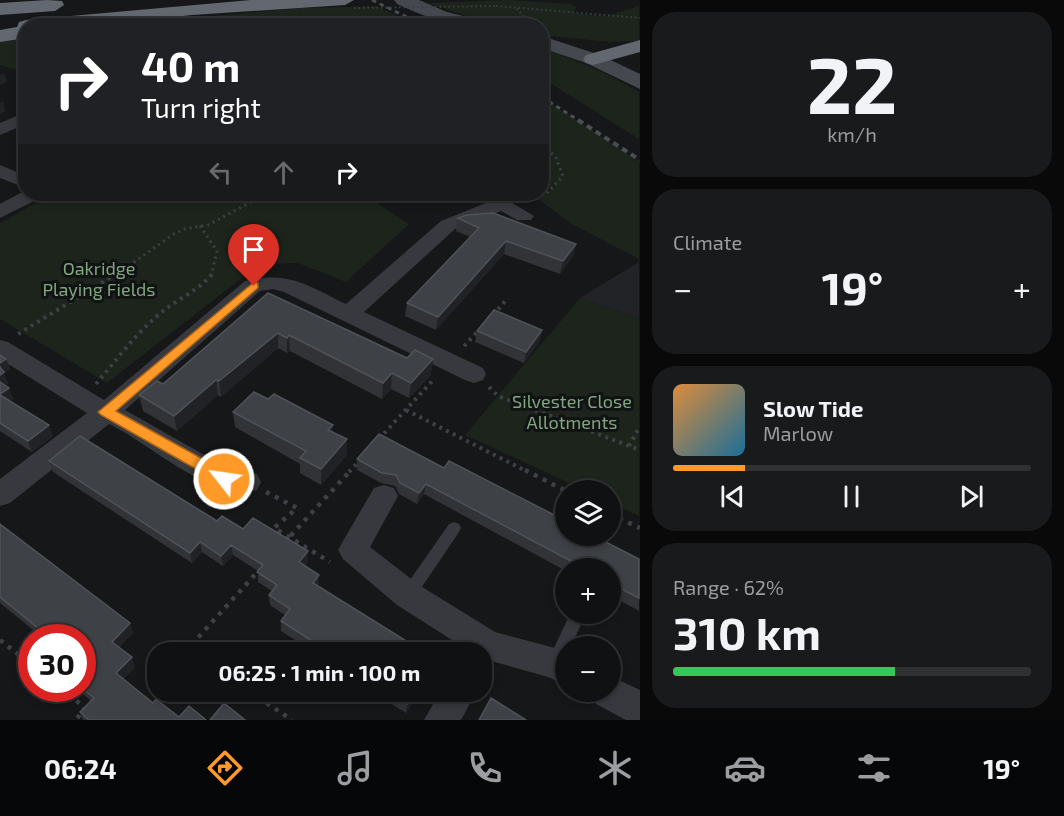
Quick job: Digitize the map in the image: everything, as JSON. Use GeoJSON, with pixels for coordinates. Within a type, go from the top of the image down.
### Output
{"type":"FeatureCollection","features":[{"type":"Feature","properties":{"kind":"highway"},"geometry":{"type":"LineString","coordinates":[[0,9],[123,0]]}},
{"type":"Feature","properties":{"kind":"highway"},"geometry":{"type":"LineString","coordinates":[[0,16],[160,0]]}},
{"type":"Feature","properties":{"kind":"highway"},"geometry":{"type":"LineString","coordinates":[[108,18],[192,9],[333,0],[349,4]]}},
{"type":"Feature","properties":{"kind":"highway"},"geometry":{"type":"LineString","coordinates":[[124,18],[192,9]]}},
{"type":"Feature","properties":{"kind":"highway"},"geometry":{"type":"LineString","coordinates":[[0,28],[18,27]]}},
{"type":"Feature","properties":{"kind":"highway"},"geometry":{"type":"LineString","coordinates":[[0,36],[18,30]]}},
{"type":"Feature","properties":{"kind":"highway"},"geometry":{"type":"LineString","coordinates":[[593,59],[639,46]]}},
{"type":"Feature","properties":{"kind":"street"},"geometry":{"type":"LineString","coordinates":[[403,0],[448,18]]}},
{"type":"Feature","properties":{"kind":"street"},"geometry":{"type":"LineString","coordinates":[[549,44],[593,59],[639,83]]}},
{"type":"Feature","properties":{"kind":"street"},"geometry":{"type":"LineString","coordinates":[[0,130],[18,121]]}},
{"type":"Feature","properties":{"kind":"street"},"geometry":{"type":"LineString","coordinates":[[0,171],[18,179]]}},
{"type":"Feature","properties":{"kind":"street"},"geometry":{"type":"LineString","coordinates":[[0,212],[20,201]]}},
{"type":"Feature","properties":{"kind":"street"},"geometry":{"type":"LineString","coordinates":[[349,314],[448,225],[505,206]]}},
{"type":"Feature","properties":{"kind":"street"},"geometry":{"type":"LineString","coordinates":[[0,495],[106,412],[254,286],[273,282],[292,287],[474,374]]}},
{"type":"Feature","properties":{"kind":"street"},"geometry":{"type":"LineString","coordinates":[[7,342],[79,399],[224,479],[247,482]]}},
{"type":"Feature","properties":{"kind":"street"},"geometry":{"type":"LineString","coordinates":[[384,496],[353,550],[408,595],[473,642]]}},
{"type":"Feature","properties":{"kind":"street"},"geometry":{"type":"LineString","coordinates":[[492,652],[555,665]]}},
{"type":"Feature","properties":{"kind":"street"},"geometry":{"type":"LineString","coordinates":[[621,699],[639,709]]}},
{"type":"Feature","properties":{"kind":"street"},"geometry":{"type":"LineString","coordinates":[[441,720],[453,702]]}},
{"type":"Feature","properties":{"kind":"lane"},"geometry":{"type":"LineString","coordinates":[[408,595],[454,528]]}},
{"type":"Feature","properties":{"kind":"path"},"geometry":{"type":"LineString","coordinates":[[349,4],[496,6],[639,18]]}},
{"type":"Feature","properties":{"kind":"path"},"geometry":{"type":"LineString","coordinates":[[320,16],[324,18]]}},
{"type":"Feature","properties":{"kind":"path"},"geometry":{"type":"LineString","coordinates":[[549,150],[556,158],[563,176],[549,189]]}},
{"type":"Feature","properties":{"kind":"path"},"geometry":{"type":"LineString","coordinates":[[7,342],[98,287],[174,234],[184,229],[208,225],[253,201]]}},
{"type":"Feature","properties":{"kind":"path"},"geometry":{"type":"LineString","coordinates":[[505,206],[521,201]]}},
{"type":"Feature","properties":{"kind":"path"},"geometry":{"type":"LineString","coordinates":[[93,386],[143,329],[166,308],[206,282],[213,273],[217,251],[200,226]]}},
{"type":"Feature","properties":{"kind":"path"},"geometry":{"type":"LineString","coordinates":[[498,396],[639,450]]}},
{"type":"Feature","properties":{"kind":"path"},"geometry":{"type":"LineString","coordinates":[[375,444],[406,410],[555,485]]}},
{"type":"Feature","properties":{"kind":"path"},"geometry":{"type":"LineString","coordinates":[[629,446],[639,426]]}},
{"type":"Feature","properties":{"kind":"path"},"geometry":{"type":"LineString","coordinates":[[281,545],[367,452]]}},
{"type":"Feature","properties":{"kind":"path"},"geometry":{"type":"LineString","coordinates":[[247,482],[297,508],[274,528],[334,565],[353,550]]}},
{"type":"Feature","properties":{"kind":"path"},"geometry":{"type":"LineString","coordinates":[[621,519],[639,528]]}},
{"type":"Feature","properties":{"kind":"path"},"geometry":{"type":"LineString","coordinates":[[194,642],[263,565]]}},
{"type":"Feature","properties":{"kind":"path"},"geometry":{"type":"LineString","coordinates":[[0,640],[18,654]]}},
{"type":"Feature","properties":{"kind":"path"},"geometry":{"type":"LineString","coordinates":[[76,720],[86,708],[78,702]]}},
{"type":"Feature","properties":{"kind":"path"},"geometry":{"type":"LineString","coordinates":[[140,712],[148,702]]}},
{"type":"Feature","properties":{"kind":"path"},"geometry":{"type":"LineString","coordinates":[[265,702],[292,720]]}},
{"type":"Feature","properties":{"kind":"shaded area"},"geometry":{"type":"Polygon","coordinates":[[[639,262],[639,318],[580,298],[639,262]]]}},
{"type":"Feature","properties":{"kind":"green space"},"geometry":{"type":"Polygon","coordinates":[[[510,0],[570,4],[577,7],[573,13],[607,16],[639,6],[639,41],[609,42],[549,36],[549,18],[472,18],[428,3],[510,0]]]}},
{"type":"Feature","properties":{"kind":"green space"},"geometry":{"type":"Polygon","coordinates":[[[376,6],[401,18],[190,18],[302,8],[376,6]]]}},
{"type":"Feature","properties":{"kind":"green space"},"geometry":{"type":"Polygon","coordinates":[[[18,39],[18,70],[0,65],[0,42],[18,39]]]}},
{"type":"Feature","properties":{"kind":"green space"},"geometry":{"type":"Polygon","coordinates":[[[549,50],[605,73],[639,92],[639,139],[549,82],[549,50]]]}},
{"type":"Feature","properties":{"kind":"green space"},"geometry":{"type":"Polygon","coordinates":[[[549,103],[639,161],[639,259],[572,224],[541,201],[549,201],[549,103]]]}},
{"type":"Feature","properties":{"kind":"green space","name":"Oakridge Playing Fields"},"geometry":{"type":"Polygon","coordinates":[[[39,201],[374,201],[409,224],[346,282],[298,263],[260,264],[107,383],[0,319],[0,223],[39,201]]]}},
{"type":"Feature","properties":{"kind":"green space","name":"Silvester Close Allotments"},"geometry":{"type":"Polygon","coordinates":[[[580,298],[639,318],[639,516],[621,508],[621,480],[562,480],[465,435],[580,298]]]}},
{"type":"Feature","properties":{"kind":"building"},"geometry":{"type":"Polygon","coordinates":[[[493,213],[576,244],[563,261],[506,241],[438,317],[407,303],[479,228],[458,218],[493,213]]]}},
{"type":"Feature","properties":{"kind":"building"},"geometry":{"type":"Polygon","coordinates":[[[268,293],[407,358],[415,350],[433,359],[411,383],[392,373],[383,383],[289,335],[287,338],[278,333],[219,381],[216,380],[174,416],[139,395],[157,381],[163,384],[268,293]]]}},
{"type":"Feature","properties":{"kind":"building"},"geometry":{"type":"Polygon","coordinates":[[[494,310],[542,330],[526,352],[477,331],[494,310]]]}},
{"type":"Feature","properties":{"kind":"building"},"geometry":{"type":"Polygon","coordinates":[[[0,355],[6,359],[0,363],[0,355]]]}},
{"type":"Feature","properties":{"kind":"building"},"geometry":{"type":"Polygon","coordinates":[[[0,382],[9,388],[0,394],[0,382]]]}},
{"type":"Feature","properties":{"kind":"building"},"geometry":{"type":"Polygon","coordinates":[[[254,392],[268,399],[274,394],[333,425],[328,430],[347,439],[321,469],[300,458],[306,451],[233,412],[254,392]]]}},
{"type":"Feature","properties":{"kind":"building"},"geometry":{"type":"Polygon","coordinates":[[[0,395],[49,425],[28,441],[0,423],[0,395]]]}},
{"type":"Feature","properties":{"kind":"building"},"geometry":{"type":"Polygon","coordinates":[[[379,434],[444,468],[449,461],[555,515],[555,546],[614,546],[639,559],[639,598],[621,589],[621,558],[565,558],[426,484],[419,493],[400,483],[396,475],[382,473],[357,459],[379,434]]]}},
{"type":"Feature","properties":{"kind":"building"},"geometry":{"type":"Polygon","coordinates":[[[80,436],[217,521],[222,516],[243,529],[253,518],[308,551],[299,562],[319,575],[313,583],[408,642],[314,642],[281,621],[290,609],[269,595],[277,585],[257,572],[263,565],[231,545],[221,556],[200,542],[190,553],[49,461],[80,436]]]}},
{"type":"Feature","properties":{"kind":"building"},"geometry":{"type":"Polygon","coordinates":[[[0,524],[130,623],[112,642],[132,657],[116,673],[147,698],[147,702],[160,702],[179,717],[189,706],[206,720],[89,720],[80,712],[90,702],[96,702],[96,624],[33,624],[0,597],[0,524]]]}},
{"type":"Feature","properties":{"kind":"building"},"geometry":{"type":"Polygon","coordinates":[[[492,699],[526,720],[479,720],[492,699]]]}},
{"type":"Feature","properties":{"kind":"building"},"geometry":{"type":"Polygon","coordinates":[[[224,703],[245,720],[210,720],[224,703]]]}},
{"type":"Feature","properties":{"kind":"railway"},"geometry":{"type":"LineString","coordinates":[[372,0],[409,18]]}},
{"type":"Feature","properties":{"kind":"railway"},"geometry":{"type":"LineString","coordinates":[[549,101],[581,122]]}},
{"type":"Feature","properties":{"kind":"railway"},"geometry":{"type":"LineString","coordinates":[[578,120],[640,160]]}},
{"type":"Feature","properties":{"kind":"route"},"geometry":{"type":"LineString","coordinates":[[224,479],[122,419],[106,412],[254,286]]}}]}
